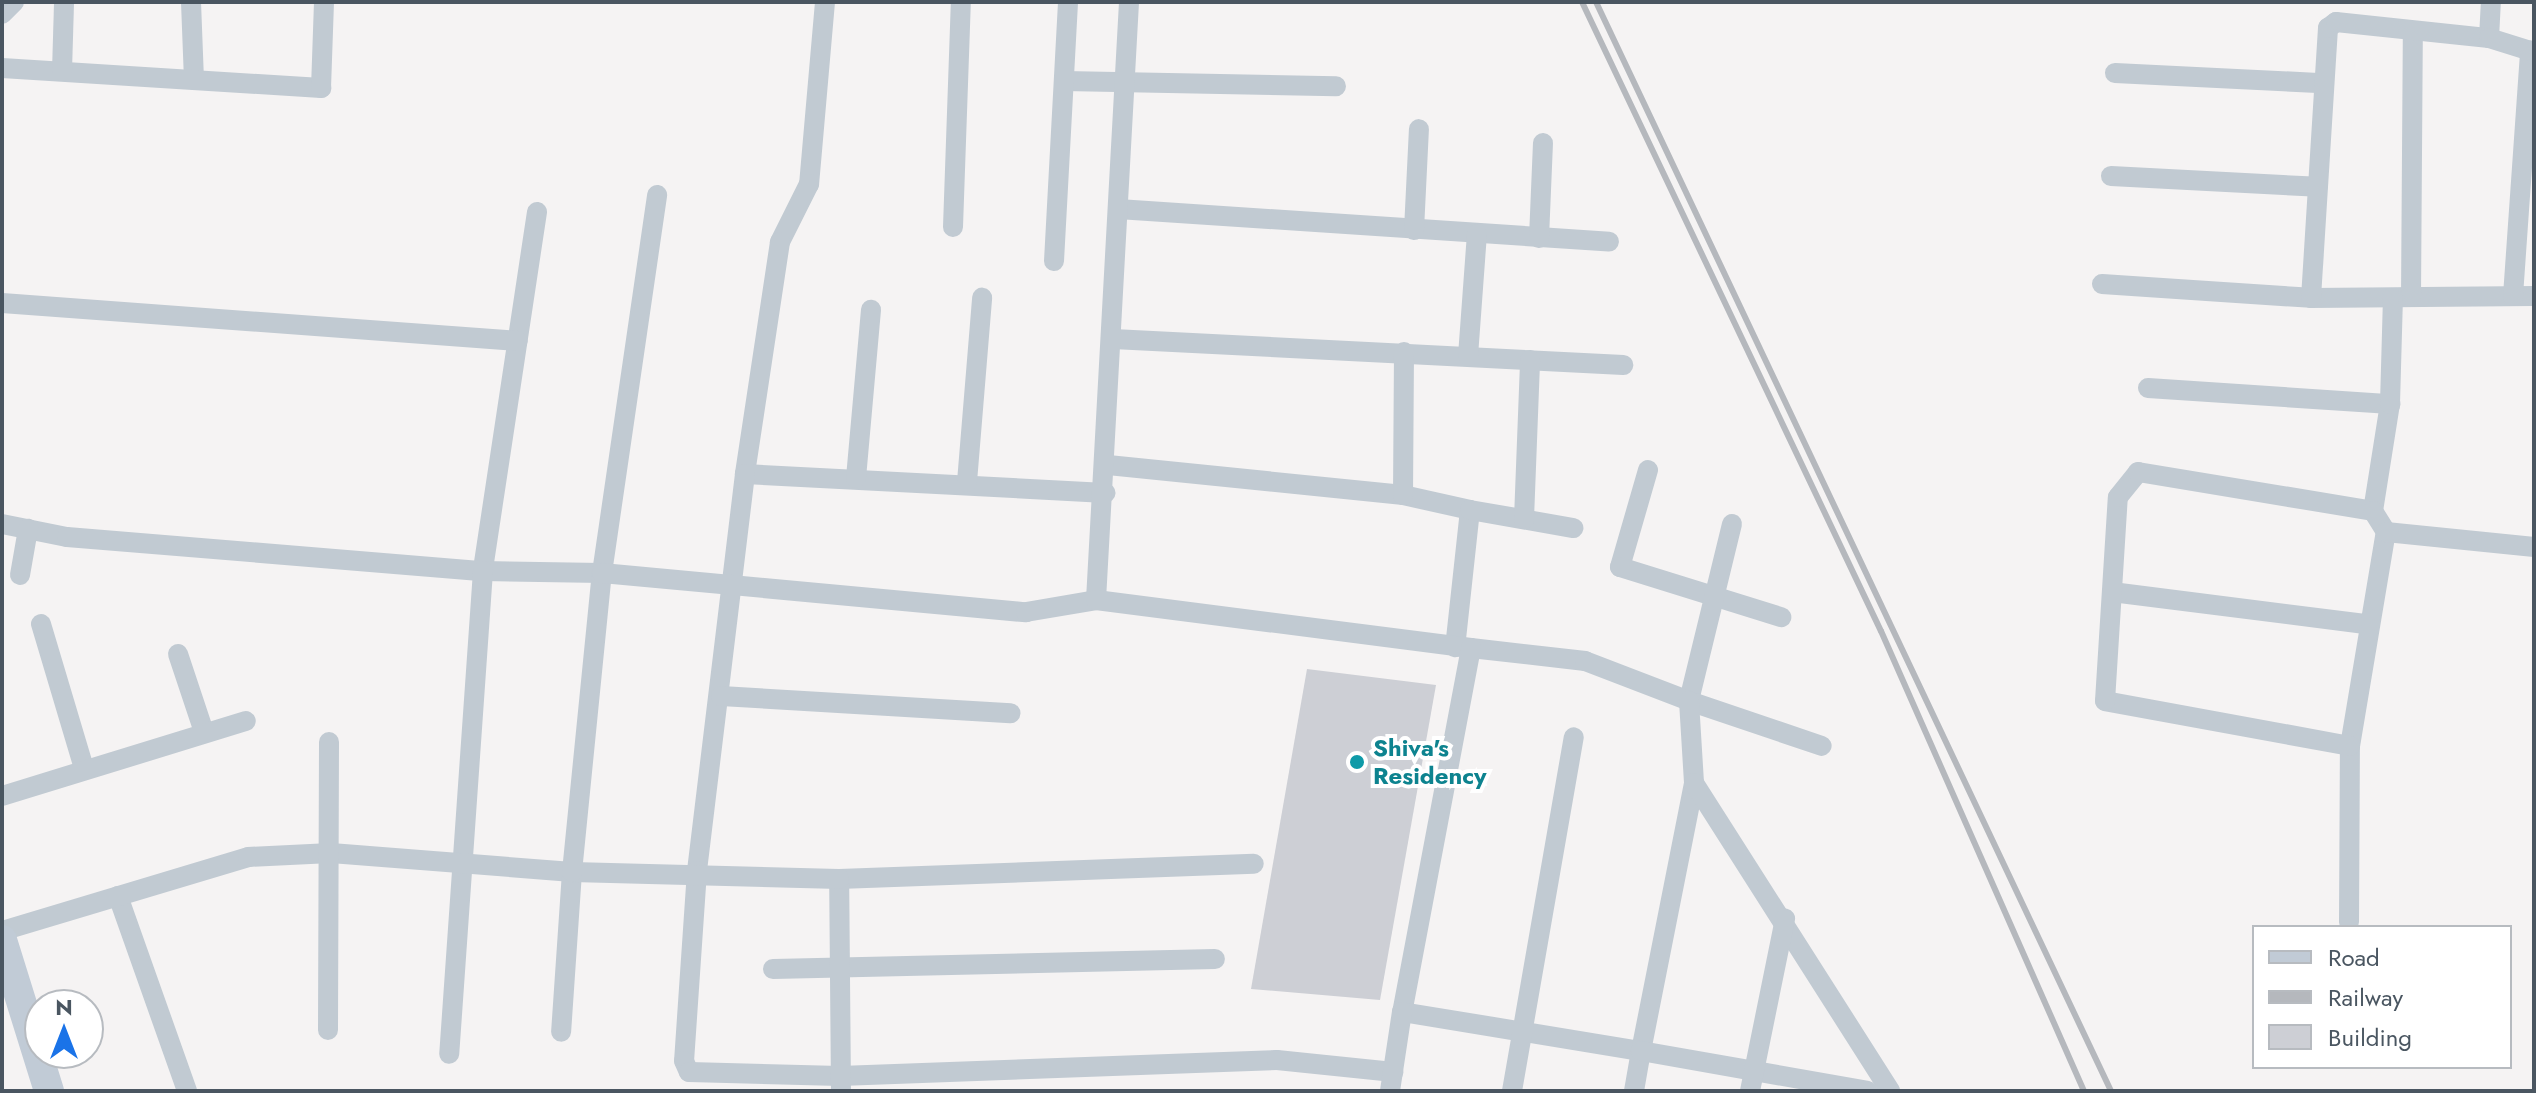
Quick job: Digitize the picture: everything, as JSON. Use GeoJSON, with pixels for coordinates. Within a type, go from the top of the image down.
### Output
{"type":"FeatureCollection","features":[{"type":"Feature","properties":{"kind":"street"},"geometry":{"type":"LineString","coordinates":[[62,71],[64,2]]}},
{"type":"Feature","properties":{"kind":"street"},"geometry":{"type":"LineString","coordinates":[[191,2],[194,80]]}},
{"type":"Feature","properties":{"kind":"street"},"geometry":{"type":"LineString","coordinates":[[2,68],[321,88],[324,2]]}},
{"type":"Feature","properties":{"kind":"street"},"geometry":{"type":"LineString","coordinates":[[825,2],[809,184],[780,242],[730,588],[721,696],[697,871],[684,1061],[689,1072],[840,1083],[1277,1060],[1392,1082],[1463,647],[1470,510]]}},
{"type":"Feature","properties":{"kind":"street"},"geometry":{"type":"LineString","coordinates":[[953,227],[961,2]]}},
{"type":"Feature","properties":{"kind":"street"},"geometry":{"type":"LineString","coordinates":[[1054,261],[1068,2]]}},
{"type":"Feature","properties":{"kind":"street"},"geometry":{"type":"LineString","coordinates":[[1096,600],[1108,465],[1129,2]]}},
{"type":"Feature","properties":{"kind":"street"},"geometry":{"type":"LineString","coordinates":[[2489,38],[2491,2]]}},
{"type":"Feature","properties":{"kind":"street"},"geometry":{"type":"LineString","coordinates":[[2311,298],[2323,83],[2328,28],[2336,22],[2413,33],[2489,38],[2532,52],[2513,296]]}},
{"type":"Feature","properties":{"kind":"street"},"geometry":{"type":"LineString","coordinates":[[2349,922],[2350,746],[2367,624],[2386,532],[2373,511],[2390,404],[2402,298],[2413,33]]}},
{"type":"Feature","properties":{"kind":"street"},"geometry":{"type":"LineString","coordinates":[[2115,73],[2323,83]]}},
{"type":"Feature","properties":{"kind":"street"},"geometry":{"type":"LineString","coordinates":[[1064,81],[1336,86]]}},
{"type":"Feature","properties":{"kind":"street"},"geometry":{"type":"LineString","coordinates":[[1414,230],[1419,129]]}},
{"type":"Feature","properties":{"kind":"street"},"geometry":{"type":"LineString","coordinates":[[1539,238],[1543,143]]}},
{"type":"Feature","properties":{"kind":"street"},"geometry":{"type":"LineString","coordinates":[[2111,176],[2318,187]]}},
{"type":"Feature","properties":{"kind":"street"},"geometry":{"type":"LineString","coordinates":[[561,1032],[572,872],[602,573],[657,195]]}},
{"type":"Feature","properties":{"kind":"street"},"geometry":{"type":"LineString","coordinates":[[1118,209],[1609,242]]}},
{"type":"Feature","properties":{"kind":"street"},"geometry":{"type":"LineString","coordinates":[[449,1054],[460,862],[483,571],[537,212]]}},
{"type":"Feature","properties":{"kind":"street"},"geometry":{"type":"LineString","coordinates":[[1468,356],[1477,234]]}},
{"type":"Feature","properties":{"kind":"street"},"geometry":{"type":"LineString","coordinates":[[2102,284],[2311,298],[2534,296]]}},
{"type":"Feature","properties":{"kind":"street"},"geometry":{"type":"LineString","coordinates":[[967,482],[982,298]]}},
{"type":"Feature","properties":{"kind":"street"},"geometry":{"type":"LineString","coordinates":[[2,303],[518,341]]}},
{"type":"Feature","properties":{"kind":"street"},"geometry":{"type":"LineString","coordinates":[[856,478],[871,310]]}},
{"type":"Feature","properties":{"kind":"street"},"geometry":{"type":"LineString","coordinates":[[1113,339],[1623,365]]}},
{"type":"Feature","properties":{"kind":"street"},"geometry":{"type":"LineString","coordinates":[[1403,495],[1404,352]]}},
{"type":"Feature","properties":{"kind":"street"},"geometry":{"type":"LineString","coordinates":[[1524,519],[1530,360]]}},
{"type":"Feature","properties":{"kind":"street"},"geometry":{"type":"LineString","coordinates":[[2148,388],[2390,404]]}},
{"type":"Feature","properties":{"kind":"street"},"geometry":{"type":"LineString","coordinates":[[1108,465],[1403,495],[1573,528]]}},
{"type":"Feature","properties":{"kind":"street"},"geometry":{"type":"LineString","coordinates":[[1648,470],[1620,567],[1781,617]]}},
{"type":"Feature","properties":{"kind":"street"},"geometry":{"type":"LineString","coordinates":[[2350,746],[2105,701],[2118,497],[2138,472],[2373,511]]}},
{"type":"Feature","properties":{"kind":"street"},"geometry":{"type":"LineString","coordinates":[[745,474],[967,482],[1106,493]]}},
{"type":"Feature","properties":{"kind":"street"},"geometry":{"type":"LineString","coordinates":[[2,524],[28,529],[483,571],[602,573],[730,588],[1026,612],[1096,600],[1585,661],[1689,701],[1822,746]]}},
{"type":"Feature","properties":{"kind":"street"},"geometry":{"type":"LineString","coordinates":[[1634,1091],[1694,783],[1689,701],[1732,524]]}},
{"type":"Feature","properties":{"kind":"street"},"geometry":{"type":"LineString","coordinates":[[20,575],[28,529]]}},
{"type":"Feature","properties":{"kind":"street"},"geometry":{"type":"LineString","coordinates":[[2386,532],[2534,547]]}},
{"type":"Feature","properties":{"kind":"street"},"geometry":{"type":"LineString","coordinates":[[2112,592],[2367,624]]}},
{"type":"Feature","properties":{"kind":"street"},"geometry":{"type":"LineString","coordinates":[[41,624],[84,768]]}},
{"type":"Feature","properties":{"kind":"street"},"geometry":{"type":"LineString","coordinates":[[178,654],[203,729]]}},
{"type":"Feature","properties":{"kind":"street"},"geometry":{"type":"LineString","coordinates":[[721,696],[1011,713]]}},
{"type":"Feature","properties":{"kind":"street"},"geometry":{"type":"LineString","coordinates":[[2,796],[203,729],[246,721]]}},
{"type":"Feature","properties":{"kind":"street"},"geometry":{"type":"LineString","coordinates":[[1512,1091],[1574,737]]}},
{"type":"Feature","properties":{"kind":"street"},"geometry":{"type":"LineString","coordinates":[[328,1030],[329,742]]}},
{"type":"Feature","properties":{"kind":"street"},"geometry":{"type":"LineString","coordinates":[[1694,783],[1785,919],[1890,1091]]}},
{"type":"Feature","properties":{"kind":"street"},"geometry":{"type":"LineString","coordinates":[[2,931],[248,857],[331,853],[572,872],[697,871],[839,879],[1254,864]]}},
{"type":"Feature","properties":{"kind":"street"},"geometry":{"type":"LineString","coordinates":[[839,879],[840,1083]]}},
{"type":"Feature","properties":{"kind":"street"},"geometry":{"type":"LineString","coordinates":[[118,896],[187,1091]]}},
{"type":"Feature","properties":{"kind":"street"},"geometry":{"type":"LineString","coordinates":[[1750,1091],[1785,919]]}},
{"type":"Feature","properties":{"kind":"street"},"geometry":{"type":"LineString","coordinates":[[2,940],[43,1090]]}},
{"type":"Feature","properties":{"kind":"street"},"geometry":{"type":"LineString","coordinates":[[773,969],[1215,959]]}},
{"type":"Feature","properties":{"kind":"street"},"geometry":{"type":"LineString","coordinates":[[1402,1012],[1521,1035],[1753,1068],[1867,1091]]}},
{"type":"Feature","properties":{"kind":"building","name":"Shiva's Residency"},"geometry":{"type":"Polygon","coordinates":[[[1307,669],[1436,685],[1380,1000],[1251,989],[1307,669]]]}},
{"type":"Feature","properties":{"kind":"railway"},"geometry":{"type":"LineString","coordinates":[[1582,2],[1881,631],[2084,1091]]}},
{"type":"Feature","properties":{"kind":"railway"},"geometry":{"type":"LineString","coordinates":[[1596,2],[2111,1091]]}},
{"type":"Feature","properties":{"kind":"place","name":"Shiva's Residency"},"geometry":{"type":"Point","coordinates":[1357,762]}}]}
